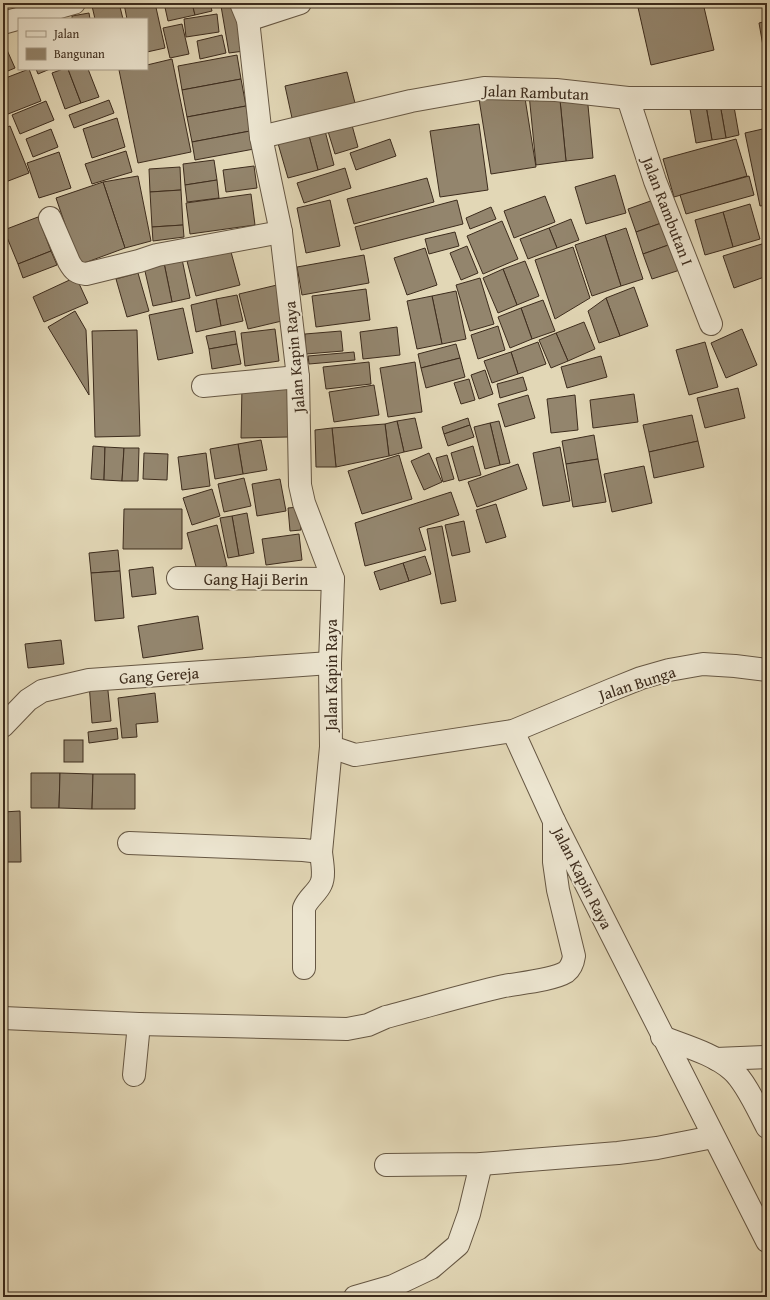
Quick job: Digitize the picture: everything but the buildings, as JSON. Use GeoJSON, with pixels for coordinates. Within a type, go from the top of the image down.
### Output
{"type":"FeatureCollection","features":[{"type":"Feature","properties":{"kind":"street"},"geometry":{"type":"LineString","coordinates":[[21,18],[74,3]]}},
{"type":"Feature","properties":{"kind":"street"},"geometry":{"type":"LineString","coordinates":[[244,11],[300,3]]}},
{"type":"Feature","properties":{"kind":"street","name":"Jalan Kapin Raya"},"geometry":{"type":"LineString","coordinates":[[244,11],[261,136],[281,232],[298,377],[300,485],[304,503],[333,579],[330,663],[331,747],[355,755],[513,731],[554,821],[662,1037],[767,1241]]}},
{"type":"Feature","properties":{"kind":"street"},"geometry":{"type":"LineString","coordinates":[[3,23],[18,19]]}},
{"type":"Feature","properties":{"kind":"street","name":"Jalan Rambutan"},"geometry":{"type":"LineString","coordinates":[[261,136],[411,101],[484,88],[556,90],[628,98],[767,98]]}},
{"type":"Feature","properties":{"kind":"street","name":"Jalan Rambutan I"},"geometry":{"type":"LineString","coordinates":[[628,98],[655,181],[711,324]]}},
{"type":"Feature","properties":{"kind":"street"},"geometry":{"type":"LineString","coordinates":[[50,218],[69,262],[73,269],[79,274],[86,274],[164,254],[281,232]]}},
{"type":"Feature","properties":{"kind":"street"},"geometry":{"type":"LineString","coordinates":[[203,386],[298,377]]}},
{"type":"Feature","properties":{"kind":"street","name":"Gang Haji Berin"},"geometry":{"type":"LineString","coordinates":[[178,578],[333,579]]}},
{"type":"Feature","properties":{"kind":"street","name":"Gang Gereja"},"geometry":{"type":"LineString","coordinates":[[3,726],[28,700],[42,691],[89,680],[330,663]]}},
{"type":"Feature","properties":{"kind":"street","name":"Jalan Bunga"},"geometry":{"type":"LineString","coordinates":[[513,731],[623,685],[668,670],[703,664],[767,670]]}},
{"type":"Feature","properties":{"kind":"street"},"geometry":{"type":"LineString","coordinates":[[304,968],[304,908],[307,901],[321,885],[323,878],[321,852],[331,747]]}},
{"type":"Feature","properties":{"kind":"street"},"geometry":{"type":"LineString","coordinates":[[3,1018],[139,1024],[347,1029],[368,1025],[386,1017],[496,988],[548,978],[566,972],[573,962],[574,956],[558,890],[554,862],[554,821]]}},
{"type":"Feature","properties":{"kind":"street"},"geometry":{"type":"LineString","coordinates":[[129,843],[321,852]]}},
{"type":"Feature","properties":{"kind":"street"},"geometry":{"type":"LineString","coordinates":[[134,1075],[139,1024]]}},
{"type":"Feature","properties":{"kind":"street"},"geometry":{"type":"LineString","coordinates":[[662,1037],[716,1059],[732,1070],[745,1086],[767,1127]]}},
{"type":"Feature","properties":{"kind":"street"},"geometry":{"type":"LineString","coordinates":[[716,1059],[767,1057]]}},
{"type":"Feature","properties":{"kind":"street"},"geometry":{"type":"LineString","coordinates":[[386,1165],[481,1164],[618,1153],[657,1148],[714,1137]]}},
{"type":"Feature","properties":{"kind":"street"},"geometry":{"type":"LineString","coordinates":[[355,1297],[393,1286],[431,1268],[458,1245],[469,1214],[481,1164]]}}]}
